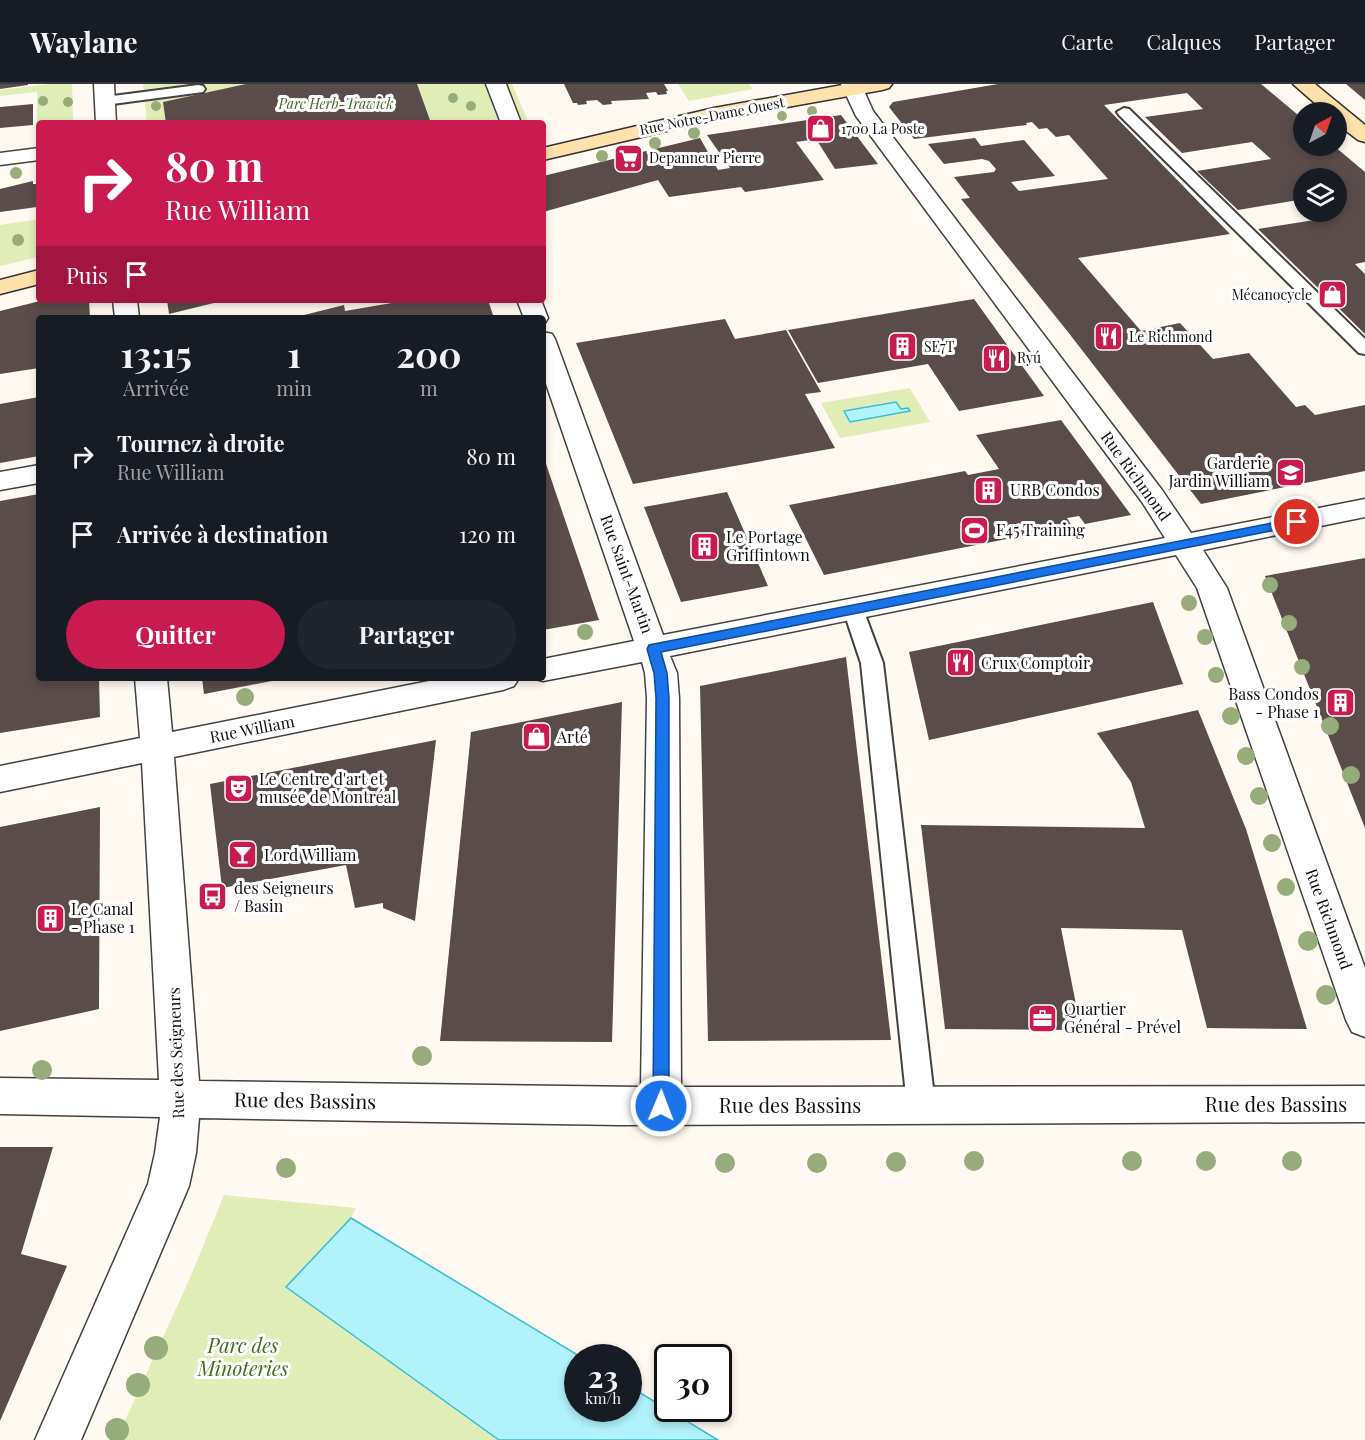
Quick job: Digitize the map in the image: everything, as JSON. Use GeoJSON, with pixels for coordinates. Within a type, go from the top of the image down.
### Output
{"type":"FeatureCollection","features":[{"type":"Feature","properties":{"kind":"main road","name":"Rue Notre-Dame Ouest"},"geometry":{"type":"LineString","coordinates":[[546,153],[714,114],[853,86],[882,84]]}},
{"type":"Feature","properties":{"kind":"main road"},"geometry":{"type":"LineString","coordinates":[[1303,84],[1365,136]]}},
{"type":"Feature","properties":{"kind":"main road"},"geometry":{"type":"LineString","coordinates":[[0,287],[36,278]]}},
{"type":"Feature","properties":{"kind":"street"},"geometry":{"type":"LineString","coordinates":[[495,84],[510,120]]}},
{"type":"Feature","properties":{"kind":"street","name":"Rue Richmond"},"geometry":{"type":"LineString","coordinates":[[853,86],[863,112],[1145,487],[1185,544],[1212,588],[1365,1020]]}},
{"type":"Feature","properties":{"kind":"street"},"geometry":{"type":"LineString","coordinates":[[104,93],[106,120]]}},
{"type":"Feature","properties":{"kind":"street"},"geometry":{"type":"LineString","coordinates":[[0,159],[36,154]]}},
{"type":"Feature","properties":{"kind":"street","name":"Rue Saint-Martin"},"geometry":{"type":"LineString","coordinates":[[546,347],[661,673],[663,698],[661,1106]]}},
{"type":"Feature","properties":{"kind":"street"},"geometry":{"type":"LineString","coordinates":[[0,481],[36,475]]}},
{"type":"Feature","properties":{"kind":"street"},"geometry":{"type":"LineString","coordinates":[[546,669],[1365,508]]}},
{"type":"Feature","properties":{"kind":"street","name":"Rue des Seigneurs"},"geometry":{"type":"LineString","coordinates":[[58,1440],[168,1186],[178,1142],[180,1098],[151,681]]}},
{"type":"Feature","properties":{"kind":"street","name":"Rue William"},"geometry":{"type":"LineString","coordinates":[[0,779],[488,681]]}},
{"type":"Feature","properties":{"kind":"street","name":"Rue des Bassins"},"geometry":{"type":"LineString","coordinates":[[0,1096],[661,1106],[1365,1104]]}},
{"type":"Feature","properties":{"kind":"lane"},"geometry":{"type":"LineString","coordinates":[[104,93],[198,89]]}},
{"type":"Feature","properties":{"kind":"lane"},"geometry":{"type":"LineString","coordinates":[[1124,112],[1365,349]]}},
{"type":"Feature","properties":{"kind":"lane"},"geometry":{"type":"LineString","coordinates":[[853,609],[872,663],[921,1105]]}},
{"type":"Feature","properties":{"kind":"green space"},"geometry":{"type":"Polygon","coordinates":[[[49,84],[72,84],[73,120],[37,120],[37,92],[0,96],[0,90],[49,84]]]}},
{"type":"Feature","properties":{"kind":"green space","name":"Parc Herb-Trawick"},"geometry":{"type":"Polygon","coordinates":[[[143,84],[512,84],[528,120],[147,120],[143,84]]]}},
{"type":"Feature","properties":{"kind":"green space"},"geometry":{"type":"Polygon","coordinates":[[[678,84],[749,84],[753,89],[689,101],[678,84]]]}},
{"type":"Feature","properties":{"kind":"green space"},"geometry":{"type":"Polygon","coordinates":[[[36,219],[36,258],[0,266],[0,225],[36,219]]]}},
{"type":"Feature","properties":{"kind":"green space"},"geometry":{"type":"Polygon","coordinates":[[[910,388],[930,422],[840,438],[821,403],[910,388]]]}},
{"type":"Feature","properties":{"kind":"green space","name":"Parc des Minoteries"},"geometry":{"type":"Polygon","coordinates":[[[224,1195],[356,1208],[351,1218],[286,1287],[499,1440],[116,1440],[190,1278],[224,1195]]]}},
{"type":"Feature","properties":{"kind":"water"},"geometry":{"type":"Polygon","coordinates":[[[896,402],[901,409],[908,408],[910,411],[850,422],[844,411],[896,402]]]}},
{"type":"Feature","properties":{"kind":"water"},"geometry":{"type":"Polygon","coordinates":[[[351,1218],[564,1347],[564,1422],[642,1422],[642,1394],[654,1401],[654,1422],[688,1422],[718,1440],[499,1440],[286,1287],[351,1218]]]}},
{"type":"Feature","properties":{"kind":"building"},"geometry":{"type":"Polygon","coordinates":[[[0,84],[28,84],[28,85],[0,89],[0,84]]]}},
{"type":"Feature","properties":{"kind":"building"},"geometry":{"type":"Polygon","coordinates":[[[246,84],[417,84],[430,120],[166,120],[163,102],[246,84]]]}},
{"type":"Feature","properties":{"kind":"building"},"geometry":{"type":"Polygon","coordinates":[[[564,84],[664,84],[668,91],[666,91],[667,94],[658,95],[656,92],[646,93],[649,99],[611,101],[612,104],[603,105],[597,100],[586,101],[587,104],[578,105],[573,103],[564,84]]]}},
{"type":"Feature","properties":{"kind":"building"},"geometry":{"type":"Polygon","coordinates":[[[998,84],[1261,84],[1293,111],[1293,156],[1346,156],[1365,172],[1365,262],[1355,264],[1365,274],[1365,334],[1258,229],[1302,222],[1347,222],[1347,168],[1293,168],[1293,201],[1238,210],[1197,171],[1271,159],[1252,142],[1182,153],[1145,117],[1203,109],[1187,93],[1104,105],[1230,234],[1078,258],[1141,331],[1180,323],[1213,359],[1249,353],[1296,407],[1305,405],[1315,415],[1365,405],[1365,471],[1201,504],[1068,332],[961,199],[970,198],[954,177],[994,172],[996,169],[989,161],[982,159],[944,164],[928,144],[975,138],[981,146],[1024,140],[1055,176],[1011,182],[1019,191],[1108,179],[1069,135],[1056,137],[1047,128],[1039,129],[1032,122],[1026,123],[1027,125],[914,139],[889,107],[893,102],[998,84]]]}},
{"type":"Feature","properties":{"kind":"building"},"geometry":{"type":"Polygon","coordinates":[[[1346,84],[1365,84],[1365,100],[1346,84]]]}},
{"type":"Feature","properties":{"kind":"building"},"geometry":{"type":"Polygon","coordinates":[[[33,104],[33,125],[0,128],[0,107],[33,104]]]}},
{"type":"Feature","properties":{"kind":"building"},"geometry":{"type":"Polygon","coordinates":[[[841,115],[878,164],[835,169],[816,139],[796,142],[824,180],[745,192],[741,187],[669,197],[658,180],[546,211],[546,175],[700,138],[718,170],[730,168],[707,135],[841,115]]]}},
{"type":"Feature","properties":{"kind":"building"},"geometry":{"type":"Polygon","coordinates":[[[33,181],[33,184],[36,184],[36,207],[0,212],[0,189],[33,181]]]}},
{"type":"Feature","properties":{"kind":"building","name":"SE7T"},"geometry":{"type":"Polygon","coordinates":[[[974,299],[1044,396],[959,411],[928,364],[818,383],[788,330],[974,299]]]}},
{"type":"Feature","properties":{"kind":"building"},"geometry":{"type":"Polygon","coordinates":[[[36,302],[89,303],[90,315],[36,315],[36,368],[0,374],[0,311],[36,302]]]}},
{"type":"Feature","properties":{"kind":"building"},"geometry":{"type":"Polygon","coordinates":[[[167,303],[214,303],[169,314],[167,303]]]}},
{"type":"Feature","properties":{"kind":"building"},"geometry":{"type":"Polygon","coordinates":[[[392,303],[489,303],[493,315],[304,315],[344,305],[345,311],[392,303]]]}},
{"type":"Feature","properties":{"kind":"building"},"geometry":{"type":"Polygon","coordinates":[[[725,319],[735,339],[786,330],[821,392],[805,394],[835,448],[633,484],[576,343],[725,319]]]}},
{"type":"Feature","properties":{"kind":"building"},"geometry":{"type":"Polygon","coordinates":[[[36,398],[36,457],[0,463],[0,404],[36,398]]]}},
{"type":"Feature","properties":{"kind":"building","name":"URB Condos"},"geometry":{"type":"Polygon","coordinates":[[[1061,420],[1131,515],[1085,524],[1079,516],[1067,518],[1072,526],[824,575],[789,505],[965,471],[968,475],[999,469],[976,435],[1061,420]]]}},
{"type":"Feature","properties":{"kind":"building"},"geometry":{"type":"Polygon","coordinates":[[[546,464],[599,620],[546,629],[546,464]]]}},
{"type":"Feature","properties":{"kind":"building","name":"Le Portage Griffintown"},"geometry":{"type":"Polygon","coordinates":[[[727,492],[768,586],[681,602],[644,507],[727,492]]]}},
{"type":"Feature","properties":{"kind":"building"},"geometry":{"type":"Polygon","coordinates":[[[36,495],[36,681],[99,681],[100,717],[0,733],[0,501],[36,495]]]}},
{"type":"Feature","properties":{"kind":"building","name":"Bass Condos - Phase 1"},"geometry":{"type":"Polygon","coordinates":[[[1365,558],[1365,828],[1265,576],[1365,558]]]}},
{"type":"Feature","properties":{"kind":"building"},"geometry":{"type":"Polygon","coordinates":[[[1153,602],[1183,684],[929,740],[909,652],[1153,602]]]}},
{"type":"Feature","properties":{"kind":"building"},"geometry":{"type":"Polygon","coordinates":[[[846,657],[891,1040],[708,1041],[700,686],[846,657]]]}},
{"type":"Feature","properties":{"kind":"building"},"geometry":{"type":"Polygon","coordinates":[[[202,681],[272,681],[204,694],[202,681]]]}},
{"type":"Feature","properties":{"kind":"building"},"geometry":{"type":"Polygon","coordinates":[[[622,702],[612,1042],[440,1041],[471,732],[622,702]]]}},
{"type":"Feature","properties":{"kind":"building"},"geometry":{"type":"Polygon","coordinates":[[[1198,710],[1246,829],[1307,1029],[1207,1028],[1182,930],[1061,928],[1081,1030],[945,1029],[921,825],[1145,828],[1131,782],[1097,733],[1198,710]]]}},
{"type":"Feature","properties":{"kind":"building"},"geometry":{"type":"Polygon","coordinates":[[[436,740],[415,921],[383,908],[383,903],[355,908],[346,865],[222,888],[210,784],[436,740]]]}},
{"type":"Feature","properties":{"kind":"building","name":"Le Canal - Phase 1"},"geometry":{"type":"Polygon","coordinates":[[[100,807],[99,1009],[0,1031],[0,827],[100,807]]]}},
{"type":"Feature","properties":{"kind":"building"},"geometry":{"type":"Polygon","coordinates":[[[0,1147],[53,1147],[21,1254],[67,1266],[0,1421],[0,1147]]]}},
{"type":"Feature","properties":{"kind":"place","name":"1700 La Poste"},"geometry":{"type":"Point","coordinates":[820,129]}},
{"type":"Feature","properties":{"kind":"place","name":"Depanneur Pierre"},"geometry":{"type":"Point","coordinates":[628,158]}},
{"type":"Feature","properties":{"kind":"place","name":"Mécanocycle"},"geometry":{"type":"Point","coordinates":[1333,295]}},
{"type":"Feature","properties":{"kind":"place","name":"Le Richmond"},"geometry":{"type":"Point","coordinates":[1108,337]}},
{"type":"Feature","properties":{"kind":"place","name":"SE7T"},"geometry":{"type":"Point","coordinates":[903,347]}},
{"type":"Feature","properties":{"kind":"place","name":"Ryú"},"geometry":{"type":"Point","coordinates":[996,358]}},
{"type":"Feature","properties":{"kind":"place","name":"Garderie Jardin William"},"geometry":{"type":"Point","coordinates":[1291,472]}},
{"type":"Feature","properties":{"kind":"place","name":"URB Condos"},"geometry":{"type":"Point","coordinates":[989,490]}},
{"type":"Feature","properties":{"kind":"place","name":"F45 Training"},"geometry":{"type":"Point","coordinates":[975,530]}},
{"type":"Feature","properties":{"kind":"place","name":"Le Portage Griffintown"},"geometry":{"type":"Point","coordinates":[705,546]}},
{"type":"Feature","properties":{"kind":"place","name":"Crux Comptoir"},"geometry":{"type":"Point","coordinates":[960,663]}},
{"type":"Feature","properties":{"kind":"place","name":"Bass Condos - Phase 1"},"geometry":{"type":"Point","coordinates":[1340,703]}},
{"type":"Feature","properties":{"kind":"place","name":"Arté"},"geometry":{"type":"Point","coordinates":[536,737]}},
{"type":"Feature","properties":{"kind":"place","name":"Le Centre d'art et musée de Montréal"},"geometry":{"type":"Point","coordinates":[238,788]}},
{"type":"Feature","properties":{"kind":"place","name":"Lord William"},"geometry":{"type":"Point","coordinates":[243,855]}},
{"type":"Feature","properties":{"kind":"place","name":"des Seigneurs / Basin"},"geometry":{"type":"Point","coordinates":[213,897]}},
{"type":"Feature","properties":{"kind":"place","name":"Le Canal - Phase 1"},"geometry":{"type":"Point","coordinates":[50,918]}},
{"type":"Feature","properties":{"kind":"place","name":"Quartier Général - Prével"},"geometry":{"type":"Point","coordinates":[1043,1018]}},
{"type":"Feature","properties":{"kind":"route"},"geometry":{"type":"LineString","coordinates":[[661,1106],[663,698],[661,673],[653,649],[1297,522]]}}]}
